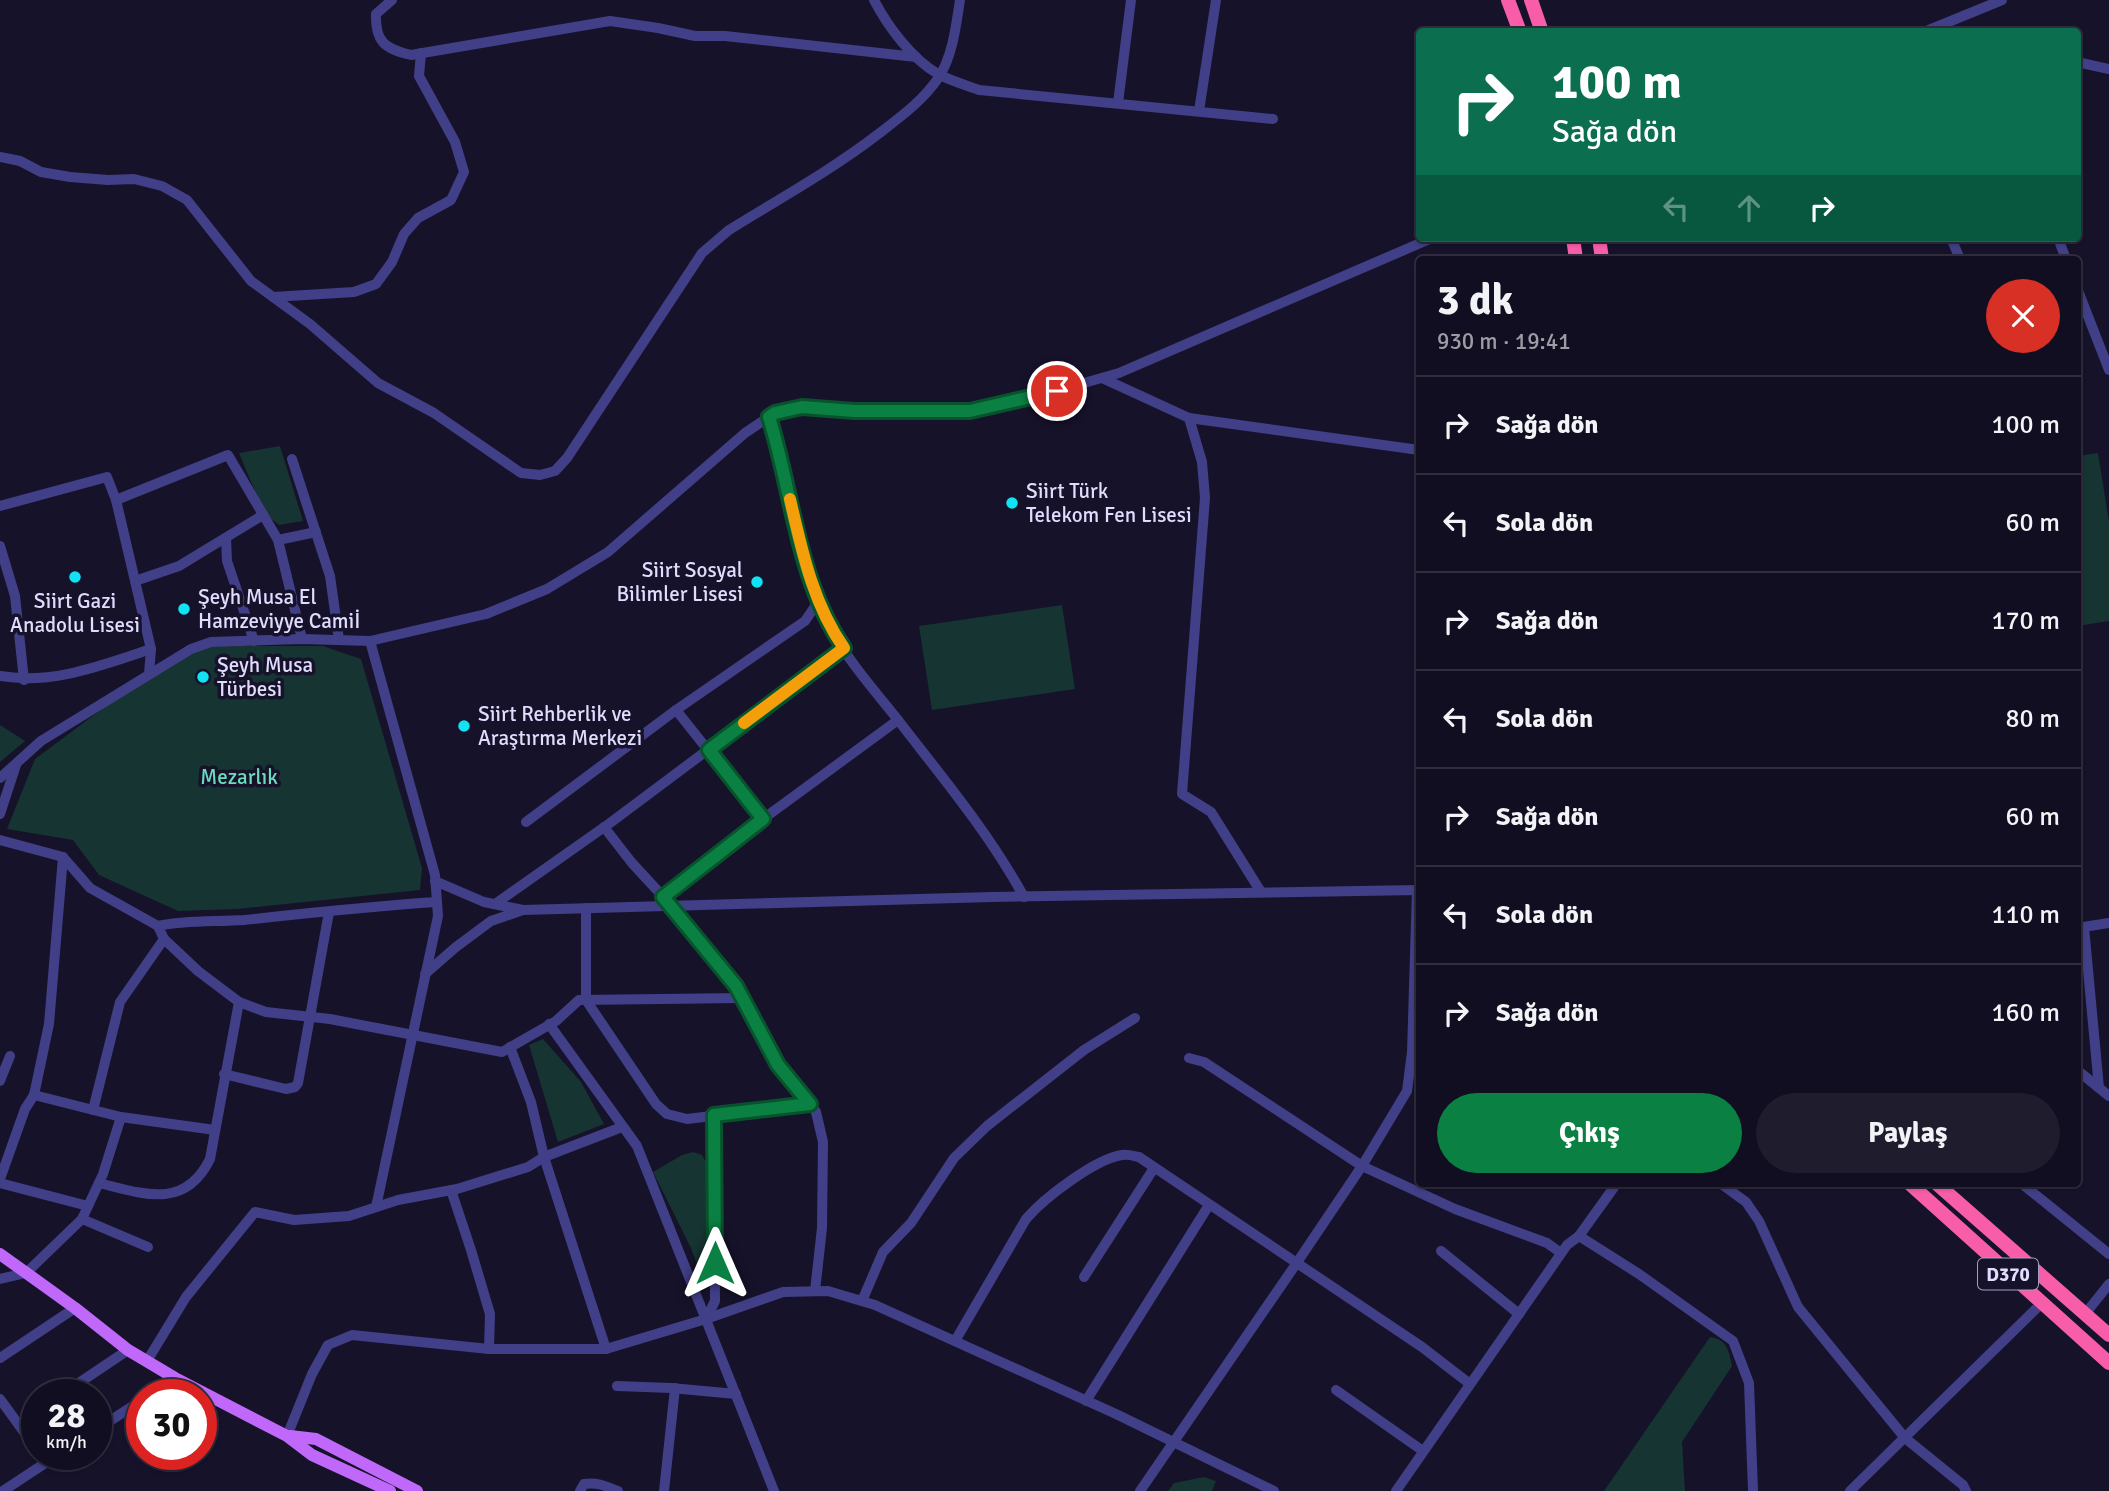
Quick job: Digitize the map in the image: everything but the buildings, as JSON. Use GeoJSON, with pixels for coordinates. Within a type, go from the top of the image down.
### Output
{"type":"FeatureCollection","features":[{"type":"Feature","properties":{"kind":"highway"},"geometry":{"type":"LineString","coordinates":[[1508,0],[1518,28]]}},
{"type":"Feature","properties":{"kind":"highway"},"geometry":{"type":"LineString","coordinates":[[1531,0],[1541,28]]}},
{"type":"Feature","properties":{"kind":"highway","name":"D370"},"geometry":{"type":"LineString","coordinates":[[1913,1187],[2109,1363]]}},
{"type":"Feature","properties":{"kind":"highway","name":"D370"},"geometry":{"type":"LineString","coordinates":[[1941,1187],[2109,1335]]}},
{"type":"Feature","properties":{"kind":"main road"},"geometry":{"type":"LineString","coordinates":[[0,1254],[128,1350],[287,1436],[312,1455],[390,1491]]}},
{"type":"Feature","properties":{"kind":"main road"},"geometry":{"type":"LineString","coordinates":[[287,1436],[316,1439],[416,1491]]}},
{"type":"Feature","properties":{"kind":"street"},"geometry":{"type":"LineString","coordinates":[[392,0],[376,14],[375,30],[382,42],[393,50],[411,54],[610,21],[695,36],[725,36],[916,57]]}},
{"type":"Feature","properties":{"kind":"street"},"geometry":{"type":"LineString","coordinates":[[0,157],[20,161],[41,172],[70,177],[134,179],[162,186],[187,200],[251,281],[310,324],[378,383],[434,413],[506,465],[521,473],[540,474],[555,471],[567,458],[708,247],[729,230],[852,155],[896,122],[922,97],[940,75],[954,36],[960,0]]}},
{"type":"Feature","properties":{"kind":"street"},"geometry":{"type":"LineString","coordinates":[[1118,103],[1131,0]]}},
{"type":"Feature","properties":{"kind":"street"},"geometry":{"type":"LineString","coordinates":[[1199,111],[1216,0]]}},
{"type":"Feature","properties":{"kind":"street"},"geometry":{"type":"LineString","coordinates":[[1934,28],[2002,0]]}},
{"type":"Feature","properties":{"kind":"street"},"geometry":{"type":"LineString","coordinates":[[872,1],[916,57],[940,75],[979,90],[1273,119]]}},
{"type":"Feature","properties":{"kind":"street"},"geometry":{"type":"LineString","coordinates":[[273,297],[354,292],[376,284],[392,262],[404,234],[418,218],[451,200],[464,172],[455,142],[419,76],[421,53]]}},
{"type":"Feature","properties":{"kind":"street"},"geometry":{"type":"LineString","coordinates":[[2081,63],[2109,69]]}},
{"type":"Feature","properties":{"kind":"street"},"geometry":{"type":"LineString","coordinates":[[0,778],[41,741],[191,649],[211,642],[302,639],[370,641],[486,614],[547,589],[608,552],[745,433],[775,413],[802,407],[854,411],[970,411],[1035,397],[1119,373],[1423,242]]}},
{"type":"Feature","properties":{"kind":"street"},"geometry":{"type":"LineString","coordinates":[[2081,298],[2109,370]]}},
{"type":"Feature","properties":{"kind":"street"},"geometry":{"type":"LineString","coordinates":[[1102,378],[1189,418],[1416,450]]}},
{"type":"Feature","properties":{"kind":"street"},"geometry":{"type":"LineString","coordinates":[[769,417],[799,540],[818,601],[832,631],[1000,854],[1024,897]]}},
{"type":"Feature","properties":{"kind":"street"},"geometry":{"type":"LineString","coordinates":[[1189,418],[1202,462],[1205,498],[1182,794],[1211,812],[1261,892]]}},
{"type":"Feature","properties":{"kind":"street"},"geometry":{"type":"LineString","coordinates":[[116,500],[228,455],[278,541],[302,639]]}},
{"type":"Feature","properties":{"kind":"street"},"geometry":{"type":"LineString","coordinates":[[292,459],[330,576],[339,640]]}},
{"type":"Feature","properties":{"kind":"street"},"geometry":{"type":"LineString","coordinates":[[0,506],[107,477],[116,500],[151,649],[149,674]]}},
{"type":"Feature","properties":{"kind":"street"},"geometry":{"type":"LineString","coordinates":[[135,581],[179,566],[263,515]]}},
{"type":"Feature","properties":{"kind":"street"},"geometry":{"type":"LineString","coordinates":[[278,541],[316,532]]}},
{"type":"Feature","properties":{"kind":"street"},"geometry":{"type":"LineString","coordinates":[[226,538],[227,561],[254,640]]}},
{"type":"Feature","properties":{"kind":"street"},"geometry":{"type":"LineString","coordinates":[[0,546],[15,596],[24,680]]}},
{"type":"Feature","properties":{"kind":"street"},"geometry":{"type":"LineString","coordinates":[[526,822],[676,710],[805,621],[818,601]]}},
{"type":"Feature","properties":{"kind":"street"},"geometry":{"type":"LineString","coordinates":[[370,641],[435,881],[438,916],[376,1208]]}},
{"type":"Feature","properties":{"kind":"street"},"geometry":{"type":"LineString","coordinates":[[495,904],[709,750],[844,648]]}},
{"type":"Feature","properties":{"kind":"street"},"geometry":{"type":"LineString","coordinates":[[0,676],[24,680],[80,672],[151,649]]}},
{"type":"Feature","properties":{"kind":"street"},"geometry":{"type":"LineString","coordinates":[[676,710],[763,819]]}},
{"type":"Feature","properties":{"kind":"street"},"geometry":{"type":"LineString","coordinates":[[663,897],[763,819],[898,720]]}},
{"type":"Feature","properties":{"kind":"street"},"geometry":{"type":"LineString","coordinates":[[0,814],[16,763]]}},
{"type":"Feature","properties":{"kind":"street"},"geometry":{"type":"LineString","coordinates":[[604,827],[736,986],[778,1065],[816,1112],[823,1142],[822,1227],[815,1291]]}},
{"type":"Feature","properties":{"kind":"street"},"geometry":{"type":"LineString","coordinates":[[0,840],[63,858],[90,888],[158,926],[164,939],[198,971],[239,1002],[266,1012],[309,1017],[502,1052],[556,1021],[579,1000],[742,998]]}},
{"type":"Feature","properties":{"kind":"street"},"geometry":{"type":"LineString","coordinates":[[63,858],[49,1024],[34,1096],[25,1109],[0,1181],[88,1206]]}},
{"type":"Feature","properties":{"kind":"street"},"geometry":{"type":"LineString","coordinates":[[435,881],[484,902],[523,910],[1416,890]]}},
{"type":"Feature","properties":{"kind":"street"},"geometry":{"type":"LineString","coordinates":[[158,926],[181,922],[210,923],[329,912],[351,907],[437,902]]}},
{"type":"Feature","properties":{"kind":"street"},"geometry":{"type":"LineString","coordinates":[[586,908],[586,1000],[656,1104],[667,1114],[687,1119],[810,1104]]}},
{"type":"Feature","properties":{"kind":"street"},"geometry":{"type":"LineString","coordinates":[[425,974],[491,921],[523,910]]}},
{"type":"Feature","properties":{"kind":"street"},"geometry":{"type":"LineString","coordinates":[[224,1074],[286,1089],[295,1087],[298,1083],[329,912]]}},
{"type":"Feature","properties":{"kind":"street"},"geometry":{"type":"LineString","coordinates":[[2099,1088],[2081,928],[2109,923]]}},
{"type":"Feature","properties":{"kind":"street"},"geometry":{"type":"LineString","coordinates":[[93,1110],[120,1002],[164,939]]}},
{"type":"Feature","properties":{"kind":"street"},"geometry":{"type":"LineString","coordinates":[[1140,1491],[1362,1166],[1407,1091],[1412,1052],[1416,944]]}},
{"type":"Feature","properties":{"kind":"street"},"geometry":{"type":"LineString","coordinates":[[99,1183],[152,1196],[190,1185],[205,1168],[210,1159],[239,1002]]}},
{"type":"Feature","properties":{"kind":"street"},"geometry":{"type":"LineString","coordinates":[[862,1301],[883,1252],[911,1223],[954,1158],[987,1126],[1084,1050],[1135,1018]]}},
{"type":"Feature","properties":{"kind":"street"},"geometry":{"type":"LineString","coordinates":[[549,1024],[637,1146],[774,1491]]}},
{"type":"Feature","properties":{"kind":"street"},"geometry":{"type":"LineString","coordinates":[[510,1046],[531,1102],[544,1157],[607,1349]]}},
{"type":"Feature","properties":{"kind":"street"},"geometry":{"type":"LineString","coordinates":[[0,1081],[10,1056]]}},
{"type":"Feature","properties":{"kind":"street"},"geometry":{"type":"LineString","coordinates":[[1189,1058],[1204,1062],[1362,1166],[1455,1209],[1547,1242],[1561,1254]]}},
{"type":"Feature","properties":{"kind":"street"},"geometry":{"type":"LineString","coordinates":[[2081,1073],[2109,1096]]}},
{"type":"Feature","properties":{"kind":"street"},"geometry":{"type":"LineString","coordinates":[[34,1096],[121,1117],[215,1130]]}},
{"type":"Feature","properties":{"kind":"street"},"geometry":{"type":"LineString","coordinates":[[706,1319],[715,1301],[714,1115]]}},
{"type":"Feature","properties":{"kind":"street"},"geometry":{"type":"LineString","coordinates":[[0,1279],[26,1273],[82,1219],[99,1183],[121,1117]]}},
{"type":"Feature","properties":{"kind":"street"},"geometry":{"type":"LineString","coordinates":[[147,1361],[186,1297],[255,1212],[294,1220],[349,1216],[398,1200],[451,1190],[528,1167],[544,1157],[622,1127]]}},
{"type":"Feature","properties":{"kind":"street"},"geometry":{"type":"LineString","coordinates":[[955,1342],[1026,1219],[1038,1205],[1107,1160],[1125,1154],[1139,1157],[1422,1347],[1470,1384]]}},
{"type":"Feature","properties":{"kind":"street"},"geometry":{"type":"LineString","coordinates":[[1084,1278],[1154,1168]]}},
{"type":"Feature","properties":{"kind":"street"},"geometry":{"type":"LineString","coordinates":[[1396,1491],[1561,1254],[1579,1236],[1614,1187]]}},
{"type":"Feature","properties":{"kind":"street"},"geometry":{"type":"LineString","coordinates":[[1725,1187],[1746,1202],[1759,1221],[1798,1307],[1905,1438],[1963,1485],[1966,1491]]}},
{"type":"Feature","properties":{"kind":"street"},"geometry":{"type":"LineString","coordinates":[[2026,1187],[2109,1254]]}},
{"type":"Feature","properties":{"kind":"street"},"geometry":{"type":"LineString","coordinates":[[451,1190],[489,1314],[489,1349]]}},
{"type":"Feature","properties":{"kind":"street"},"geometry":{"type":"LineString","coordinates":[[1087,1401],[1209,1205]]}},
{"type":"Feature","properties":{"kind":"street"},"geometry":{"type":"LineString","coordinates":[[82,1219],[148,1247]]}},
{"type":"Feature","properties":{"kind":"street"},"geometry":{"type":"LineString","coordinates":[[1579,1236],[1733,1340],[1749,1383],[1753,1491]]}},
{"type":"Feature","properties":{"kind":"street"},"geometry":{"type":"LineString","coordinates":[[1441,1251],[1519,1314]]}},
{"type":"Feature","properties":{"kind":"street"},"geometry":{"type":"LineString","coordinates":[[2085,1314],[2109,1284]]}},
{"type":"Feature","properties":{"kind":"street"},"geometry":{"type":"LineString","coordinates":[[287,1436],[312,1374],[328,1345],[352,1335],[489,1349],[607,1349],[783,1292],[828,1291],[862,1301],[1087,1401],[1274,1491]]}},
{"type":"Feature","properties":{"kind":"street"},"geometry":{"type":"LineString","coordinates":[[1850,1491],[2042,1304]]}},
{"type":"Feature","properties":{"kind":"street"},"geometry":{"type":"LineString","coordinates":[[0,1358],[75,1308]]}},
{"type":"Feature","properties":{"kind":"street"},"geometry":{"type":"LineString","coordinates":[[85,1379],[128,1350]]}},
{"type":"Feature","properties":{"kind":"street"},"geometry":{"type":"LineString","coordinates":[[617,1386],[736,1394]]}},
{"type":"Feature","properties":{"kind":"street"},"geometry":{"type":"LineString","coordinates":[[664,1491],[675,1388]]}},
{"type":"Feature","properties":{"kind":"street"},"geometry":{"type":"LineString","coordinates":[[1336,1390],[1423,1451]]}},
{"type":"Feature","properties":{"kind":"street"},"geometry":{"type":"LineString","coordinates":[[0,1399],[21,1428]]}},
{"type":"Feature","properties":{"kind":"street"},"geometry":{"type":"LineString","coordinates":[[0,1486],[3,1491],[26,1470]]}},
{"type":"Feature","properties":{"kind":"street"},"geometry":{"type":"LineString","coordinates":[[580,1491],[584,1484],[591,1483],[602,1484],[618,1491]]}},
{"type":"Feature","properties":{"kind":"green space"},"geometry":{"type":"Polygon","coordinates":[[[280,446],[303,521],[279,525],[264,513],[239,453],[280,446]]]}},
{"type":"Feature","properties":{"kind":"green space"},"geometry":{"type":"Polygon","coordinates":[[[2098,453],[2109,522],[2109,621],[2081,625],[2081,455],[2098,453]]]}},
{"type":"Feature","properties":{"kind":"green space"},"geometry":{"type":"Polygon","coordinates":[[[1062,605],[1075,689],[932,710],[919,626],[1062,605]]]}},
{"type":"Feature","properties":{"kind":"green space","name":"Mezarlık"},"geometry":{"type":"Polygon","coordinates":[[[208,646],[323,646],[361,659],[422,868],[420,890],[238,909],[178,911],[99,875],[73,840],[7,829],[35,759],[149,674],[208,646]]]}},
{"type":"Feature","properties":{"kind":"green space"},"geometry":{"type":"Polygon","coordinates":[[[0,725],[25,741],[0,762],[0,725]]]}},
{"type":"Feature","properties":{"kind":"green space"},"geometry":{"type":"Polygon","coordinates":[[[543,1039],[581,1082],[604,1124],[558,1142],[529,1045],[543,1039]]]}},
{"type":"Feature","properties":{"kind":"green space"},"geometry":{"type":"Polygon","coordinates":[[[693,1152],[702,1155],[706,1162],[706,1268],[700,1273],[691,1248],[653,1172],[682,1155],[693,1152]]]}},
{"type":"Feature","properties":{"kind":"green space"},"geometry":{"type":"Polygon","coordinates":[[[1710,1337],[1724,1343],[1732,1366],[1682,1442],[1685,1491],[1604,1491],[1710,1337]]]}},
{"type":"Feature","properties":{"kind":"green space"},"geometry":{"type":"Polygon","coordinates":[[[1204,1477],[1216,1481],[1212,1491],[1168,1491],[1174,1483],[1204,1477]]]}},
{"type":"Feature","properties":{"kind":"slow traffic"},"geometry":{"type":"LineString","coordinates":[[744,723],[844,648],[832,631],[816,596],[790,499]]}},
{"type":"Feature","properties":{"kind":"place","name":"Siirt Türk Telekom Fen Lisesi"},"geometry":{"type":"Point","coordinates":[1012,503]}},
{"type":"Feature","properties":{"kind":"place","name":"Siirt Gazi Anadolu Lisesi"},"geometry":{"type":"Point","coordinates":[75,577]}},
{"type":"Feature","properties":{"kind":"place","name":"Siirt Sosyal Bilimler Lisesi"},"geometry":{"type":"Point","coordinates":[757,582]}},
{"type":"Feature","properties":{"kind":"place","name":"Şeyh Musa El Hamzeviyye Camiİ"},"geometry":{"type":"Point","coordinates":[184,609]}},
{"type":"Feature","properties":{"kind":"place","name":"Şeyh Musa Türbesi"},"geometry":{"type":"Point","coordinates":[203,677]}},
{"type":"Feature","properties":{"kind":"place","name":"Siirt Rehberlik ve Araştırma Merkezi"},"geometry":{"type":"Point","coordinates":[464,726]}},
{"type":"Feature","properties":{"kind":"route"},"geometry":{"type":"LineString","coordinates":[[715,1263],[714,1115],[810,1104],[778,1065],[736,986],[663,897],[763,819],[709,750],[844,648],[832,631],[816,596],[799,540],[769,417],[802,407],[854,411],[970,411],[1057,391]]}}]}
